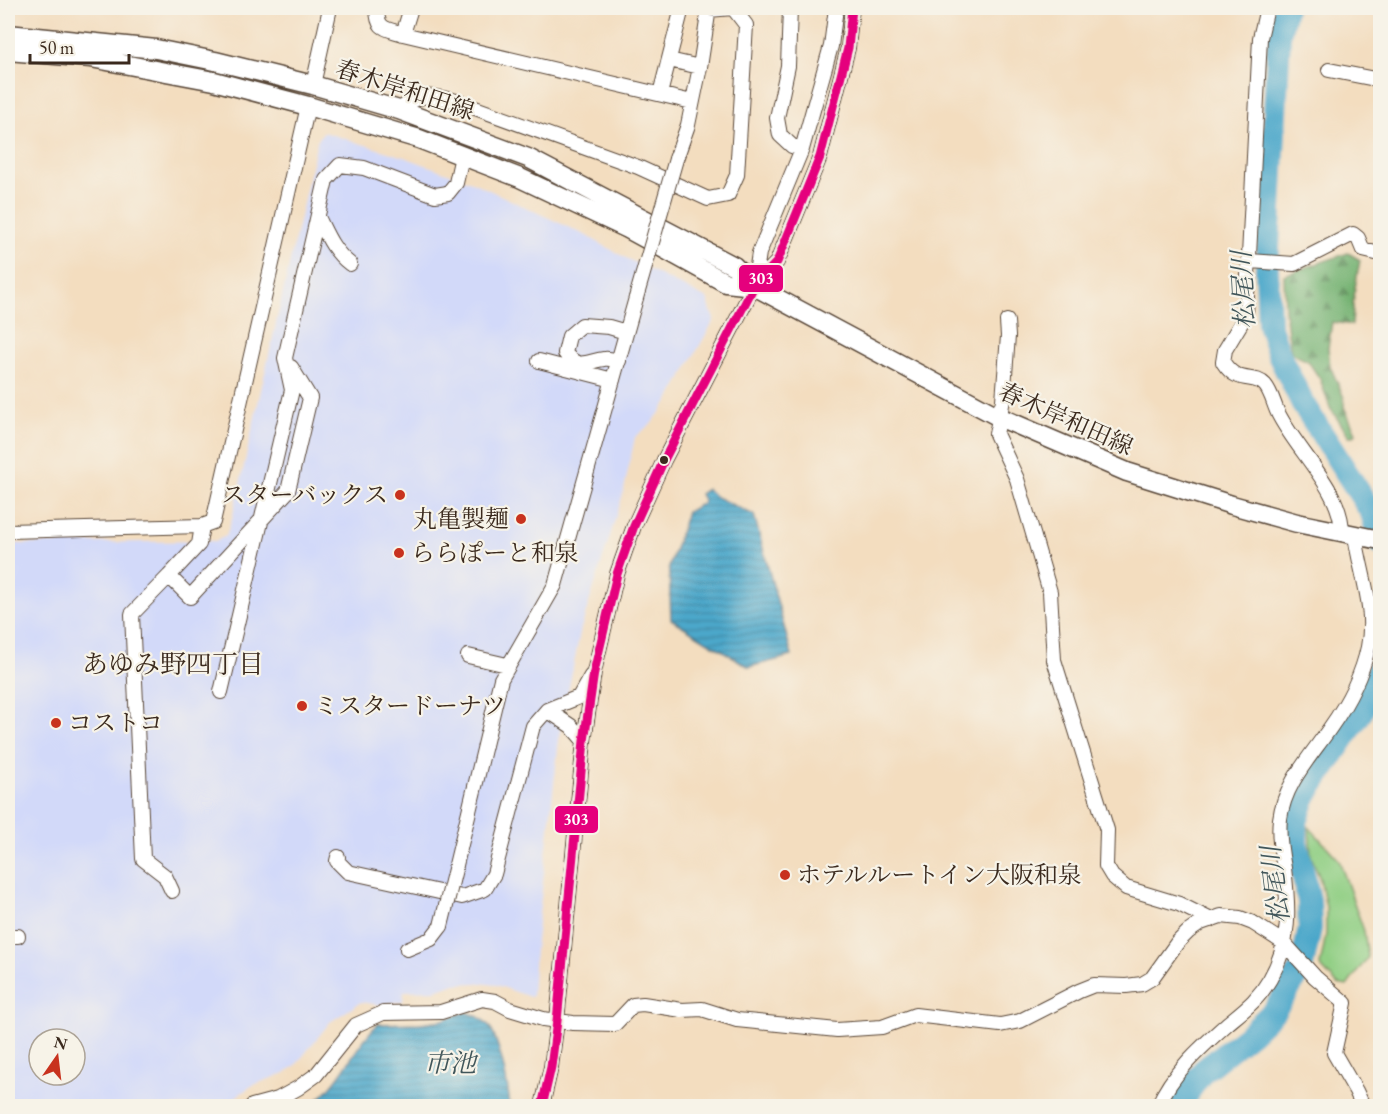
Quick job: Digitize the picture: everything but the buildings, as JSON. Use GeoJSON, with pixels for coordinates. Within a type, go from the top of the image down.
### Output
{"type":"FeatureCollection","features":[{"type":"Feature","properties":{"kind":"main road","name":"春木岸和田線"},"geometry":{"type":"LineString","coordinates":[[8,34],[156,49],[215,61],[399,110],[528,158],[734,266],[754,286],[999,417],[1127,472],[1232,505],[1361,536]]}},
{"type":"Feature","properties":{"kind":"main road","name":"春木岸和田線"},"geometry":{"type":"LineString","coordinates":[[8,51],[91,58],[214,81],[419,139],[520,178],[619,225],[726,283],[754,286]]}},
{"type":"Feature","properties":{"kind":"street"},"geometry":{"type":"LineString","coordinates":[[313,86],[330,8]]}},
{"type":"Feature","properties":{"kind":"street"},"geometry":{"type":"LineString","coordinates":[[377,8],[377,21],[383,28],[403,34],[692,102]]}},
{"type":"Feature","properties":{"kind":"street"},"geometry":{"type":"LineString","coordinates":[[403,34],[411,8]]}},
{"type":"Feature","properties":{"kind":"street"},"geometry":{"type":"LineString","coordinates":[[660,94],[682,8]]}},
{"type":"Feature","properties":{"kind":"street"},"geometry":{"type":"LineString","coordinates":[[399,110],[415,98],[425,95],[453,100],[638,167],[708,199],[728,195],[737,175],[746,25],[733,8],[708,9],[700,67],[688,125],[676,159],[636,298],[626,332],[555,585],[501,679],[441,926],[431,939],[407,949]]}},
{"type":"Feature","properties":{"kind":"street"},"geometry":{"type":"LineString","coordinates":[[790,8],[788,66],[777,118],[780,135],[792,146],[802,149]]}},
{"type":"Feature","properties":{"kind":"street"},"geometry":{"type":"LineString","coordinates":[[754,286],[759,253],[802,149],[831,46],[836,8]]}},
{"type":"Feature","properties":{"kind":"street"},"geometry":{"type":"LineString","coordinates":[[542,1107],[551,1067],[557,1021],[594,672],[617,574],[634,526],[664,460],[754,286],[777,262],[820,157],[848,48],[852,8]]}},
{"type":"Feature","properties":{"kind":"street"},"geometry":{"type":"LineString","coordinates":[[1158,1107],[1163,1094],[1182,1068],[1214,1036],[1253,1004],[1271,978],[1284,943],[1288,923],[1280,842],[1280,818],[1287,795],[1298,773],[1348,700],[1361,673],[1371,626],[1361,536],[1340,511],[1326,486],[1298,447],[1278,414],[1268,388],[1262,382],[1237,376],[1229,371],[1222,362],[1225,350],[1246,315],[1252,262],[1260,38],[1267,8]]}},
{"type":"Feature","properties":{"kind":"street"},"geometry":{"type":"LineString","coordinates":[[669,60],[700,67]]}},
{"type":"Feature","properties":{"kind":"street"},"geometry":{"type":"LineString","coordinates":[[1329,70],[1380,80]]}},
{"type":"Feature","properties":{"kind":"street"},"geometry":{"type":"LineString","coordinates":[[8,531],[202,526],[213,522],[308,106]]}},
{"type":"Feature","properties":{"kind":"street"},"geometry":{"type":"LineString","coordinates":[[221,692],[292,390],[285,358],[326,180],[340,165],[364,168],[435,195],[448,192],[456,183],[462,156]]}},
{"type":"Feature","properties":{"kind":"street"},"geometry":{"type":"LineString","coordinates":[[318,218],[332,246],[350,264]]}},
{"type":"Feature","properties":{"kind":"street"},"geometry":{"type":"LineString","coordinates":[[1252,262],[1294,264],[1353,234],[1358,238],[1363,250],[1380,254]]}},
{"type":"Feature","properties":{"kind":"street"},"geometry":{"type":"LineString","coordinates":[[1007,321],[1003,400],[996,434],[1017,479],[1050,592],[1053,660],[1107,830],[1106,866],[1112,876],[1126,888],[1179,904],[1211,920]]}},
{"type":"Feature","properties":{"kind":"street"},"geometry":{"type":"LineString","coordinates":[[619,361],[606,358],[584,364],[571,362],[565,353],[569,336],[582,325],[609,327],[626,332]]}},
{"type":"Feature","properties":{"kind":"street"},"geometry":{"type":"LineString","coordinates":[[169,576],[190,597],[288,491],[310,398],[285,358]]}},
{"type":"Feature","properties":{"kind":"street"},"geometry":{"type":"LineString","coordinates":[[539,361],[613,380]]}},
{"type":"Feature","properties":{"kind":"street"},"geometry":{"type":"LineString","coordinates":[[172,891],[165,876],[143,859],[132,614],[199,544],[202,526]]}},
{"type":"Feature","properties":{"kind":"street"},"geometry":{"type":"LineString","coordinates":[[468,656],[507,665]]}},
{"type":"Feature","properties":{"kind":"street"},"geometry":{"type":"LineString","coordinates":[[338,856],[337,861],[348,872],[462,897],[485,890],[494,874],[533,726],[547,710],[579,697],[594,672]]}},
{"type":"Feature","properties":{"kind":"street"},"geometry":{"type":"LineString","coordinates":[[547,710],[571,726],[585,741]]}},
{"type":"Feature","properties":{"kind":"street"},"geometry":{"type":"LineString","coordinates":[[252,1107],[278,1099],[298,1088],[316,1075],[356,1025],[383,1013],[441,1012],[482,999],[495,1001],[510,1009],[573,1023],[615,1024],[633,1005],[643,1004],[682,1011],[702,1010],[737,1020],[837,1030],[882,1027],[915,1015],[1000,1025],[1020,1021],[1094,985],[1142,984],[1152,978],[1177,943],[1188,932],[1201,923],[1221,916],[1240,918],[1253,923],[1284,943],[1345,1003],[1334,1053],[1363,1107]]}},
{"type":"Feature","properties":{"kind":"shaded area"},"geometry":{"type":"Polygon","coordinates":[[[323,132],[404,157],[474,183],[587,236],[707,299],[714,320],[669,400],[652,423],[635,437],[623,494],[581,628],[560,731],[535,950],[532,996],[497,985],[479,983],[452,984],[436,990],[404,991],[403,1001],[379,1005],[361,1002],[330,1022],[295,1066],[285,1073],[253,1085],[222,1106],[22,1106],[8,1101],[8,544],[216,541],[226,536],[232,519],[317,142],[323,132]]]}},
{"type":"Feature","properties":{"kind":"green space"},"geometry":{"type":"Polygon","coordinates":[[[1348,253],[1360,260],[1354,293],[1352,325],[1332,322],[1328,348],[1330,366],[1356,433],[1354,436],[1349,436],[1330,408],[1320,379],[1308,361],[1291,353],[1285,311],[1284,275],[1348,253]]]}},
{"type":"Feature","properties":{"kind":"green space"},"geometry":{"type":"Polygon","coordinates":[[[1309,827],[1339,860],[1364,931],[1368,957],[1347,986],[1337,984],[1320,966],[1326,934],[1326,907],[1320,879],[1311,856],[1309,827]]]}},
{"type":"Feature","properties":{"kind":"water"},"geometry":{"type":"Polygon","coordinates":[[[707,489],[714,496],[754,515],[792,656],[749,667],[671,619],[669,567],[687,512],[704,502],[700,494],[707,489]]]}},
{"type":"Feature","properties":{"kind":"water","name":"市池"},"geometry":{"type":"Polygon","coordinates":[[[465,1012],[482,1019],[491,1029],[502,1060],[510,1106],[309,1106],[329,1089],[378,1024],[443,1020],[465,1012]]]}},
{"type":"Feature","properties":{"kind":"waterway","name":"松尾川"},"geometry":{"type":"LineString","coordinates":[[1285,8],[1279,36],[1267,268],[1269,324],[1280,357],[1303,404],[1372,513],[1380,543]]}},
{"type":"Feature","properties":{"kind":"waterway","name":"松尾川"},"geometry":{"type":"LineString","coordinates":[[1178,1106],[1203,1071],[1251,1033],[1274,1011],[1301,970],[1310,928],[1309,900],[1296,843],[1296,822],[1304,798],[1363,709],[1380,666]]}},
{"type":"Feature","properties":{"kind":"transit line","name":"303"},"geometry":{"type":"LineString","coordinates":[[542,1106],[551,1067],[557,1021],[584,741],[594,672],[617,574],[634,526],[664,460],[754,286],[777,262],[820,157],[848,48],[852,8]]}},
{"type":"Feature","properties":{"kind":"place","name":"スターバックス"},"geometry":{"type":"Point","coordinates":[400,495]}},
{"type":"Feature","properties":{"kind":"place","name":"丸亀製麺"},"geometry":{"type":"Point","coordinates":[521,519]}},
{"type":"Feature","properties":{"kind":"place","name":"ららぽーと和泉"},"geometry":{"type":"Point","coordinates":[399,553]}},
{"type":"Feature","properties":{"kind":"place","name":"ミスタードーナツ"},"geometry":{"type":"Point","coordinates":[302,706]}},
{"type":"Feature","properties":{"kind":"place","name":"コストコ"},"geometry":{"type":"Point","coordinates":[56,723]}},
{"type":"Feature","properties":{"kind":"place","name":"ホテルルートイン大阪和泉"},"geometry":{"type":"Point","coordinates":[785,875]}},
{"type":"Feature","properties":{"kind":"district","name":"あゆみ野四丁目"},"geometry":{"type":"Point","coordinates":[173,664]}}]}
